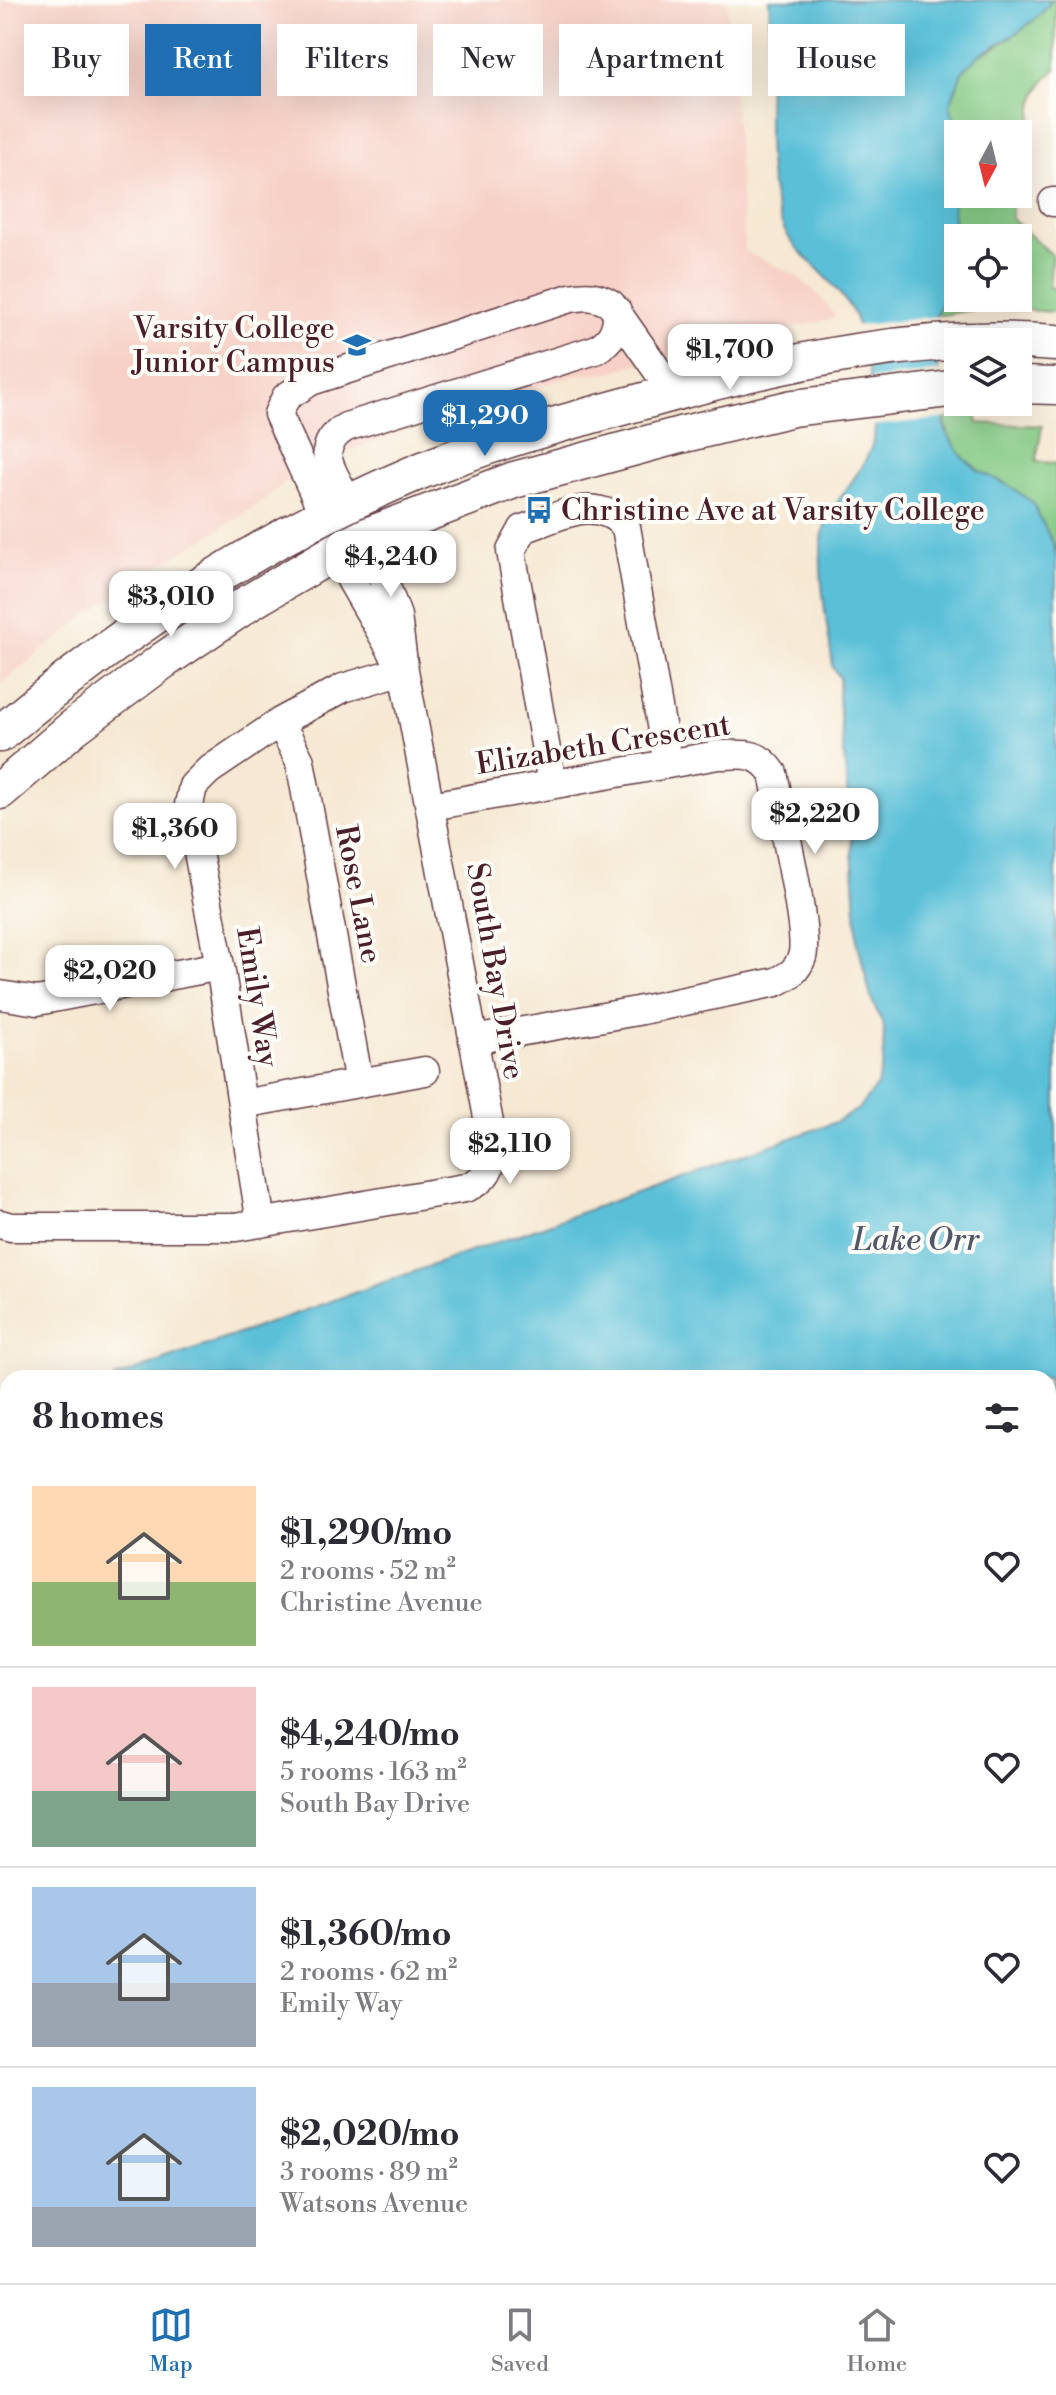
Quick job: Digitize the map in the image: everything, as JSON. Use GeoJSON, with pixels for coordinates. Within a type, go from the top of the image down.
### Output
{"type":"FeatureCollection","features":[{"type":"Feature","properties":{"kind":"main road"},"geometry":{"type":"LineString","coordinates":[[0,734],[63,682],[155,614],[240,561],[336,509],[414,473],[520,435],[694,387],[840,354],[944,343]]}},
{"type":"Feature","properties":{"kind":"main road"},"geometry":{"type":"LineString","coordinates":[[1032,343],[1056,343]]}},
{"type":"Feature","properties":{"kind":"main road"},"geometry":{"type":"LineString","coordinates":[[1032,385],[1056,386]]}},
{"type":"Feature","properties":{"kind":"main road"},"geometry":{"type":"LineString","coordinates":[[0,791],[73,728],[164,660],[250,602],[352,544],[437,508],[554,468],[793,408],[944,389]]}},
{"type":"Feature","properties":{"kind":"main road"},"geometry":{"type":"LineString","coordinates":[[336,509],[352,544]]}},
{"type":"Feature","properties":{"kind":"street"},"geometry":{"type":"LineString","coordinates":[[336,509],[278,414],[280,406],[294,389],[311,381],[587,295],[611,304],[660,374],[694,387]]}},
{"type":"Feature","properties":{"kind":"street"},"geometry":{"type":"LineString","coordinates":[[336,509],[326,457],[328,443],[334,435],[346,427],[595,350],[605,345],[613,335],[617,311]]}},
{"type":"Feature","properties":{"kind":"street"},"geometry":{"type":"LineString","coordinates":[[552,784],[511,551],[523,529],[582,509],[601,508],[616,516],[626,527],[668,764]]}},
{"type":"Feature","properties":{"kind":"street","name":"South Bay Drive"},"geometry":{"type":"LineString","coordinates":[[0,1224],[11,1227],[236,1227],[465,1188],[486,1176],[491,1167],[493,1144],[404,670],[397,616],[352,544]]}},
{"type":"Feature","properties":{"kind":"street","name":"Emily Way"},"geometry":{"type":"LineString","coordinates":[[261,1223],[220,966],[189,805],[193,786],[208,771],[280,722],[343,688],[404,670]]}},
{"type":"Feature","properties":{"kind":"street","name":"Rose Lane"},"geometry":{"type":"LineString","coordinates":[[280,722],[300,761],[359,1083]]}},
{"type":"Feature","properties":{"kind":"street","name":"Elizabeth Crescent"},"geometry":{"type":"LineString","coordinates":[[431,806],[718,755],[753,755],[764,761],[773,773],[800,916],[803,955],[792,974],[776,982],[473,1040]]}},
{"type":"Feature","properties":{"kind":"street"},"geometry":{"type":"LineString","coordinates":[[0,995],[37,1001],[220,966]]}},
{"type":"Feature","properties":{"kind":"street"},"geometry":{"type":"LineString","coordinates":[[242,1104],[425,1071]]}},
{"type":"Feature","properties":{"kind":"shaded area","name":"Varsity College Junior Campus"},"geometry":{"type":"Polygon","coordinates":[[[0,0],[727,0],[729,24],[559,24],[559,96],[734,96],[745,251],[795,275],[821,297],[836,318],[642,362],[605,374],[580,374],[472,406],[340,454],[291,478],[248,512],[144,575],[77,623],[0,685],[0,0]]]}},
{"type":"Feature","properties":{"kind":"green space"},"geometry":{"type":"Polygon","coordinates":[[[1052,0],[1056,0],[1056,69],[1039,89],[1032,120],[954,120],[949,106],[962,72],[978,56],[998,46],[1041,14],[1052,0]]]}},
{"type":"Feature","properties":{"kind":"green space"},"geometry":{"type":"Polygon","coordinates":[[[953,208],[1012,208],[1012,219],[1018,224],[953,224],[953,208]]]}},
{"type":"Feature","properties":{"kind":"green space"},"geometry":{"type":"Polygon","coordinates":[[[1032,237],[1052,255],[1049,287],[1056,289],[1056,312],[1032,311],[1032,237]]]}},
{"type":"Feature","properties":{"kind":"green space"},"geometry":{"type":"Polygon","coordinates":[[[944,296],[944,312],[960,312],[935,316],[944,296]]]}},
{"type":"Feature","properties":{"kind":"green space"},"geometry":{"type":"Polygon","coordinates":[[[976,416],[978,423],[1042,426],[1036,462],[1056,463],[1056,557],[1044,527],[1025,501],[1006,484],[984,474],[962,456],[952,442],[945,418],[976,416]]]}},
{"type":"Feature","properties":{"kind":"water","name":"Lake Orr"},"geometry":{"type":"Polygon","coordinates":[[[769,0],[1052,0],[1019,32],[978,56],[962,72],[950,105],[954,120],[944,120],[944,208],[953,208],[953,224],[944,224],[944,296],[933,328],[946,432],[963,457],[979,471],[1008,485],[1032,502],[1053,543],[1056,557],[1056,1370],[137,1370],[836,1122],[858,1109],[877,1085],[883,1063],[884,1027],[871,998],[858,944],[838,694],[840,678],[833,668],[821,570],[823,533],[828,518],[864,463],[874,439],[871,387],[854,314],[832,284],[798,249],[782,224],[770,174],[768,96],[905,96],[905,24],[770,24],[769,0]]]}},
{"type":"Feature","properties":{"kind":"pier"},"geometry":{"type":"Polygon","coordinates":[[[939,316],[937,328],[862,368],[853,326],[939,316]]]}},
{"type":"Feature","properties":{"kind":"pier"},"geometry":{"type":"Polygon","coordinates":[[[942,371],[944,416],[949,418],[871,426],[864,380],[942,371]]]}},
{"type":"Feature","properties":{"kind":"place","name":"Varsity College Junior Campus"},"geometry":{"type":"Point","coordinates":[357,345]}},
{"type":"Feature","properties":{"kind":"place","name":"Christine Ave at Varsity College"},"geometry":{"type":"Point","coordinates":[539,510]}}]}
